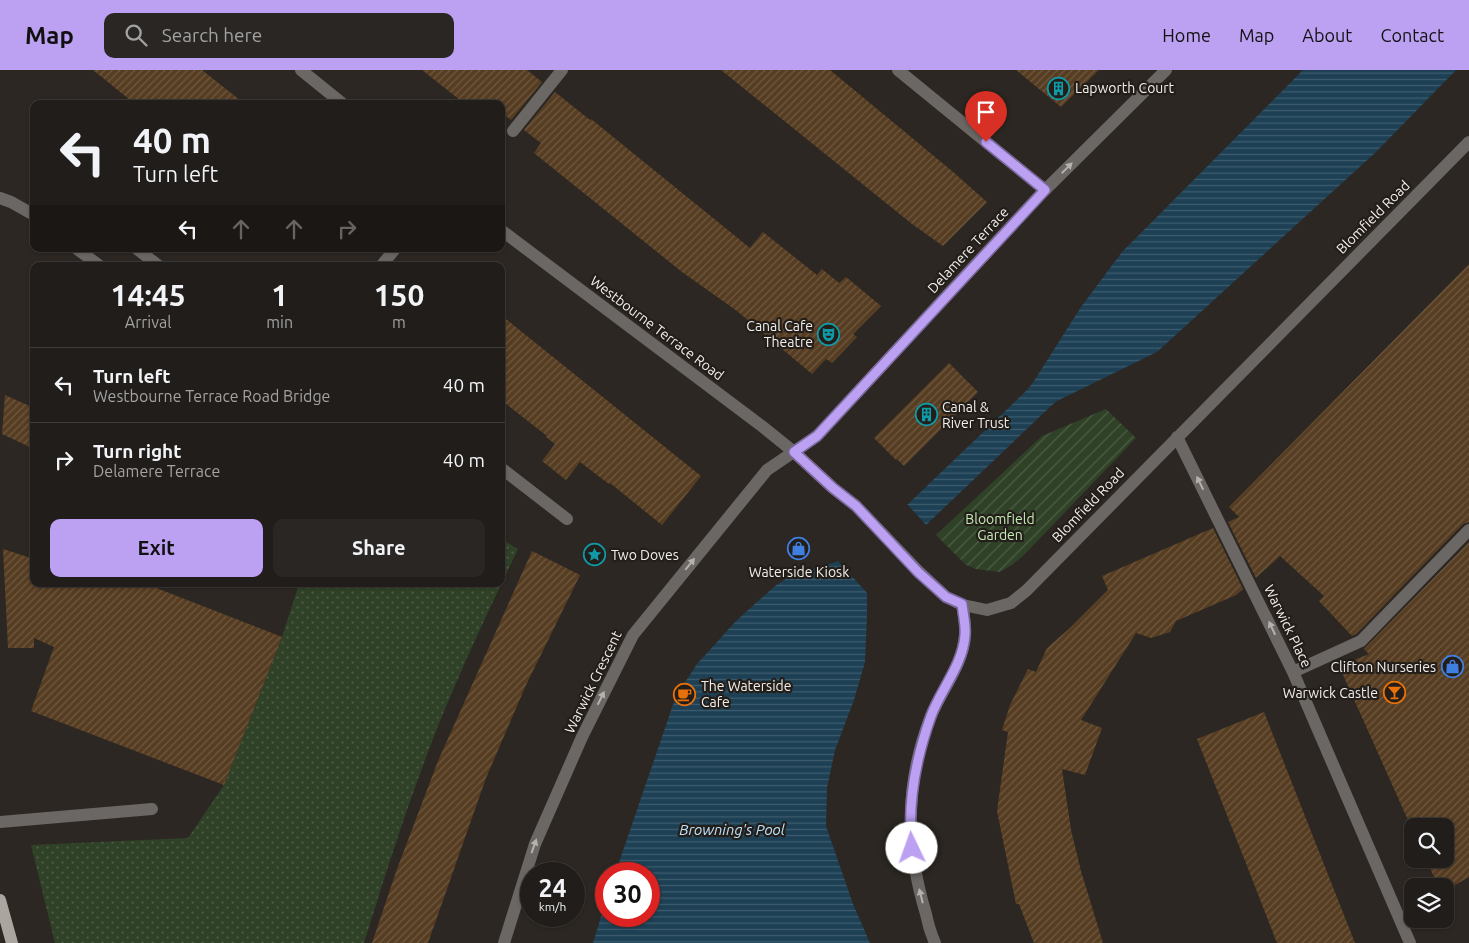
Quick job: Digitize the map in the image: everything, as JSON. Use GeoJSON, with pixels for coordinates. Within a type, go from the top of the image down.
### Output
{"type":"FeatureCollection","features":[{"type":"Feature","properties":{"kind":"main road"},"geometry":{"type":"LineString","coordinates":[[0,900],[12,943]]}},
{"type":"Feature","properties":{"kind":"street"},"geometry":{"type":"LineString","coordinates":[[302,70],[338,100]]}},
{"type":"Feature","properties":{"kind":"street"},"geometry":{"type":"LineString","coordinates":[[513,131],[562,70]]}},
{"type":"Feature","properties":{"kind":"street"},"geometry":{"type":"LineString","coordinates":[[898,70],[1045,190]]}},
{"type":"Feature","properties":{"kind":"street","name":"Delamere Terrace"},"geometry":{"type":"LineString","coordinates":[[794,452],[817,436],[1045,190],[1166,70]]}},
{"type":"Feature","properties":{"kind":"street","name":"Blomfield Road"},"geometry":{"type":"LineString","coordinates":[[856,506],[918,572],[946,597],[962,604],[987,610],[1011,603],[1469,142]]}},
{"type":"Feature","properties":{"kind":"street"},"geometry":{"type":"LineString","coordinates":[[0,198],[30,213]]}},
{"type":"Feature","properties":{"kind":"street","name":"Westbourne Terrace Road"},"geometry":{"type":"LineString","coordinates":[[505,233],[763,427],[856,506]]}},
{"type":"Feature","properties":{"kind":"street"},"geometry":{"type":"LineString","coordinates":[[81,252],[95,262]]}},
{"type":"Feature","properties":{"kind":"street"},"geometry":{"type":"LineString","coordinates":[[141,252],[154,262]]}},
{"type":"Feature","properties":{"kind":"street"},"geometry":{"type":"LineString","coordinates":[[385,262],[393,252]]}},
{"type":"Feature","properties":{"kind":"street","name":"Warwick Place"},"geometry":{"type":"LineString","coordinates":[[1176,436],[1294,672],[1410,943]]}},
{"type":"Feature","properties":{"kind":"street","name":"Warwick Crescent"},"geometry":{"type":"LineString","coordinates":[[504,943],[535,844],[582,737],[633,634],[767,470],[794,452]]}},
{"type":"Feature","properties":{"kind":"street"},"geometry":{"type":"LineString","coordinates":[[505,471],[567,519]]}},
{"type":"Feature","properties":{"kind":"street"},"geometry":{"type":"LineString","coordinates":[[1294,672],[1361,641],[1469,530]]}},
{"type":"Feature","properties":{"kind":"street"},"geometry":{"type":"LineString","coordinates":[[935,943],[922,901],[914,865],[910,832],[912,798],[920,750],[932,714],[949,682],[962,650],[965,634],[962,604]]}},
{"type":"Feature","properties":{"kind":"street"},"geometry":{"type":"LineString","coordinates":[[0,822],[152,809]]}},
{"type":"Feature","properties":{"kind":"green space","name":"Bloomfield Garden"},"geometry":{"type":"Polygon","coordinates":[[[1106,409],[1136,438],[1024,555],[1012,565],[1000,572],[976,569],[966,565],[936,535],[1042,436],[1106,409]]]}},
{"type":"Feature","properties":{"kind":"green space"},"geometry":{"type":"Polygon","coordinates":[[[505,541],[518,549],[505,577],[505,541]]]}},
{"type":"Feature","properties":{"kind":"green space"},"geometry":{"type":"Polygon","coordinates":[[[298,587],[500,587],[438,726],[402,823],[364,943],[55,943],[31,845],[188,838],[224,785],[282,637],[298,587]]]}},
{"type":"Feature","properties":{"kind":"water","name":"Browning's Pool"},"geometry":{"type":"Polygon","coordinates":[[[1303,70],[1456,70],[1376,152],[1157,352],[1057,401],[1051,406],[926,525],[867,594],[865,662],[854,700],[835,750],[827,788],[826,826],[853,904],[870,943],[593,943],[598,927],[660,927],[660,862],[619,862],[676,696],[697,664],[736,621],[775,586],[792,575],[836,562],[907,505],[1025,392],[1081,307],[1122,252],[1303,70]]]}},
{"type":"Feature","properties":{"kind":"pier"},"geometry":{"type":"Polygon","coordinates":[[[906,503],[928,527],[869,595],[836,559],[906,503]]]}},
{"type":"Feature","properties":{"kind":"building"},"geometry":{"type":"Polygon","coordinates":[[[93,70],[202,70],[240,100],[130,100],[93,70]]]}},
{"type":"Feature","properties":{"kind":"building"},"geometry":{"type":"Polygon","coordinates":[[[422,70],[527,70],[542,82],[511,120],[505,115],[505,100],[460,100],[422,70]]]}},
{"type":"Feature","properties":{"kind":"building"},"geometry":{"type":"Polygon","coordinates":[[[721,70],[830,70],[987,202],[943,246],[912,224],[721,70]]]}},
{"type":"Feature","properties":{"kind":"building","name":"Lapworth Court"},"geometry":{"type":"Polygon","coordinates":[[[1016,70],[1099,70],[1061,107],[1016,70]]]}},
{"type":"Feature","properties":{"kind":"building"},"geometry":{"type":"Polygon","coordinates":[[[555,92],[750,248],[763,232],[817,275],[822,269],[839,283],[846,277],[881,306],[853,334],[857,337],[832,363],[826,359],[812,374],[737,311],[682,272],[534,153],[541,143],[524,130],[555,92]]]}},
{"type":"Feature","properties":{"kind":"building"},"geometry":{"type":"Polygon","coordinates":[[[1469,264],[1469,522],[1463,524],[1352,636],[1319,601],[1324,596],[1280,556],[1256,578],[1228,522],[1239,517],[1229,507],[1469,264]]]}},
{"type":"Feature","properties":{"kind":"building"},"geometry":{"type":"Polygon","coordinates":[[[505,318],[701,476],[662,525],[610,483],[580,462],[566,480],[542,461],[555,444],[505,403],[505,318]]]}},
{"type":"Feature","properties":{"kind":"building","name":"Canal & River Trust"},"geometry":{"type":"Polygon","coordinates":[[[949,363],[978,392],[904,466],[874,438],[949,363]]]}},
{"type":"Feature","properties":{"kind":"building"},"geometry":{"type":"Polygon","coordinates":[[[5,395],[30,406],[30,447],[2,434],[5,395]]]}},
{"type":"Feature","properties":{"kind":"building"},"geometry":{"type":"Polygon","coordinates":[[[1213,528],[1243,589],[1236,595],[1176,621],[1170,632],[1151,638],[1136,633],[1081,720],[1102,728],[1085,775],[1062,769],[1071,830],[1081,871],[1103,943],[1034,943],[1019,904],[1016,904],[997,811],[1008,732],[1002,730],[1010,705],[1028,669],[1036,672],[1047,648],[1108,590],[1102,576],[1213,528]]]}},
{"type":"Feature","properties":{"kind":"building"},"geometry":{"type":"Polygon","coordinates":[[[1469,542],[1469,877],[1454,886],[1454,878],[1434,878],[1430,868],[1454,868],[1454,818],[1407,818],[1339,666],[1369,654],[1364,649],[1469,542]]]}},
{"type":"Feature","properties":{"kind":"building"},"geometry":{"type":"Polygon","coordinates":[[[3,549],[30,558],[30,587],[154,587],[282,637],[224,785],[31,711],[54,647],[34,638],[34,648],[8,648],[3,549]]]}},
{"type":"Feature","properties":{"kind":"building"},"geometry":{"type":"Polygon","coordinates":[[[532,551],[580,575],[526,685],[486,778],[428,943],[372,943],[397,869],[438,761],[532,551]]]}},
{"type":"Feature","properties":{"kind":"building"},"geometry":{"type":"Polygon","coordinates":[[[1264,712],[1355,943],[1277,943],[1197,739],[1264,712]]]}},
{"type":"Feature","properties":{"kind":"place","name":"Lapworth Court"},"geometry":{"type":"Point","coordinates":[1059,88]}},
{"type":"Feature","properties":{"kind":"place","name":"Canal Cafe Theatre"},"geometry":{"type":"Point","coordinates":[829,334]}},
{"type":"Feature","properties":{"kind":"place","name":"Canal & River Trust"},"geometry":{"type":"Point","coordinates":[926,415]}},
{"type":"Feature","properties":{"kind":"place","name":"Waterside Kiosk"},"geometry":{"type":"Point","coordinates":[799,549]}},
{"type":"Feature","properties":{"kind":"place","name":"Two Doves"},"geometry":{"type":"Point","coordinates":[595,555]}},
{"type":"Feature","properties":{"kind":"place","name":"Clifton Nurseries"},"geometry":{"type":"Point","coordinates":[1452,667]}},
{"type":"Feature","properties":{"kind":"place","name":"Warwick Castle"},"geometry":{"type":"Point","coordinates":[1394,693]}},
{"type":"Feature","properties":{"kind":"place","name":"The Waterside Cafe"},"geometry":{"type":"Point","coordinates":[685,694]}},
{"type":"Feature","properties":{"kind":"route"},"geometry":{"type":"LineString","coordinates":[[912,848],[910,832],[912,798],[920,750],[932,714],[949,682],[962,650],[965,634],[962,604],[946,597],[918,572],[856,506],[833,488],[794,452],[817,436],[1045,190],[986,142]]}}]}
